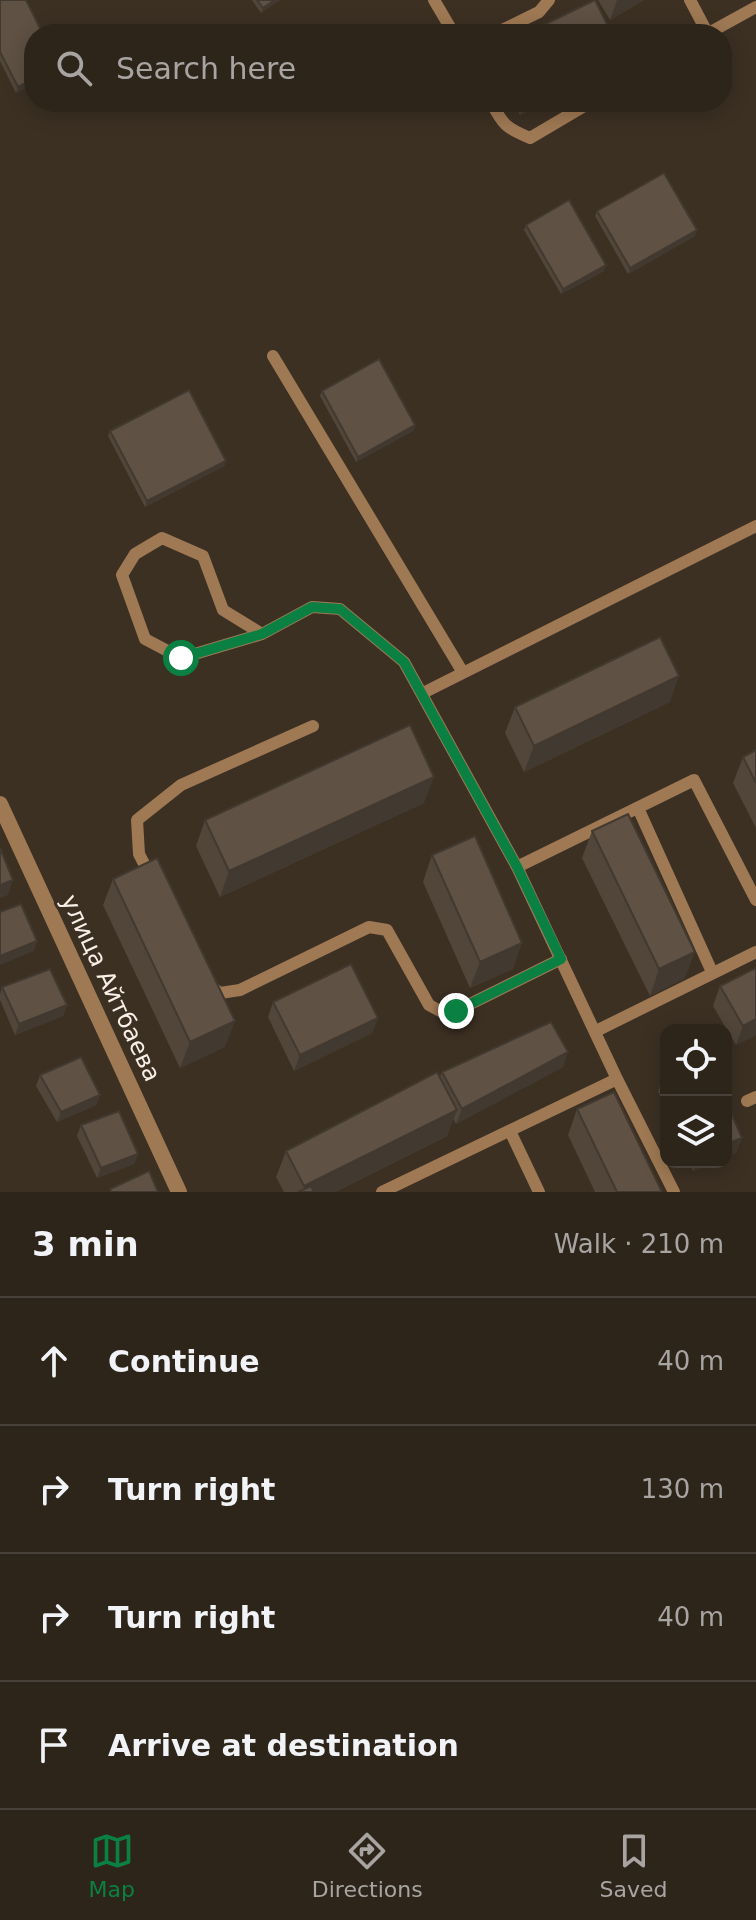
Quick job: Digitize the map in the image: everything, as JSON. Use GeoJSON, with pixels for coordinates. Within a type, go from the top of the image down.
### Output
{"type":"FeatureCollection","features":[{"type":"Feature","properties":{"kind":"street","name":"улица Айтбаева"},"geometry":{"type":"LineString","coordinates":[[0,804],[179,1192]]}},
{"type":"Feature","properties":{"kind":"lane"},"geometry":{"type":"LineString","coordinates":[[434,0],[448,24]]}},
{"type":"Feature","properties":{"kind":"lane"},"geometry":{"type":"LineString","coordinates":[[514,24],[539,12],[549,0]]}},
{"type":"Feature","properties":{"kind":"lane"},"geometry":{"type":"LineString","coordinates":[[690,0],[702,24]]}},
{"type":"Feature","properties":{"kind":"lane"},"geometry":{"type":"LineString","coordinates":[[725,24],[756,7]]}},
{"type":"Feature","properties":{"kind":"lane"},"geometry":{"type":"LineString","coordinates":[[496,112],[509,130],[530,138],[574,112]]}},
{"type":"Feature","properties":{"kind":"lane"},"geometry":{"type":"LineString","coordinates":[[273,356],[462,671]]}},
{"type":"Feature","properties":{"kind":"lane"},"geometry":{"type":"LineString","coordinates":[[423,693],[756,526]]}},
{"type":"Feature","properties":{"kind":"lane"},"geometry":{"type":"LineString","coordinates":[[262,634],[223,610],[203,556],[162,538],[135,554],[122,575],[145,639],[181,658],[262,634],[312,607],[340,609],[404,662],[517,867],[674,1192]]}},
{"type":"Feature","properties":{"kind":"lane"},"geometry":{"type":"LineString","coordinates":[[159,892],[139,854],[137,820],[181,785],[313,726]]}},
{"type":"Feature","properties":{"kind":"lane"},"geometry":{"type":"LineString","coordinates":[[517,867],[694,780],[756,900]]}},
{"type":"Feature","properties":{"kind":"lane"},"geometry":{"type":"LineString","coordinates":[[638,808],[712,972]]}},
{"type":"Feature","properties":{"kind":"lane"},"geometry":{"type":"LineString","coordinates":[[199,970],[206,983],[220,993],[240,990],[369,927],[378,928],[387,930],[429,1005],[442,1012],[456,1011],[561,959]]}},
{"type":"Feature","properties":{"kind":"lane"},"geometry":{"type":"LineString","coordinates":[[596,1031],[756,952]]}},
{"type":"Feature","properties":{"kind":"lane"},"geometry":{"type":"LineString","coordinates":[[382,1192],[617,1079]]}},
{"type":"Feature","properties":{"kind":"lane"},"geometry":{"type":"LineString","coordinates":[[510,1131],[539,1192]]}},
{"type":"Feature","properties":{"kind":"building"},"geometry":{"type":"Polygon","coordinates":[[[0,0],[26,0],[38,24],[24,24],[24,84],[18,87],[0,52],[0,0]]]}},
{"type":"Feature","properties":{"kind":"building"},"geometry":{"type":"Polygon","coordinates":[[[257,0],[275,0],[263,8],[257,0]]]}},
{"type":"Feature","properties":{"kind":"building"},"geometry":{"type":"Polygon","coordinates":[[[595,0],[607,24],[546,24],[595,0]]]}},
{"type":"Feature","properties":{"kind":"building"},"geometry":{"type":"Polygon","coordinates":[[[664,173],[697,230],[630,268],[597,211],[664,173]]]}},
{"type":"Feature","properties":{"kind":"building"},"geometry":{"type":"Polygon","coordinates":[[[569,200],[606,265],[563,289],[526,225],[569,200]]]}},
{"type":"Feature","properties":{"kind":"building"},"geometry":{"type":"Polygon","coordinates":[[[379,359],[415,425],[358,457],[322,391],[379,359]]]}},
{"type":"Feature","properties":{"kind":"building"},"geometry":{"type":"Polygon","coordinates":[[[189,390],[226,461],[147,501],[110,431],[189,390]]]}},
{"type":"Feature","properties":{"kind":"building"},"geometry":{"type":"Polygon","coordinates":[[[660,637],[679,676],[534,746],[515,707],[660,637]]]}},
{"type":"Feature","properties":{"kind":"building"},"geometry":{"type":"Polygon","coordinates":[[[410,725],[434,777],[229,871],[205,820],[410,725]]]}},
{"type":"Feature","properties":{"kind":"building"},"geometry":{"type":"Polygon","coordinates":[[[756,750],[756,783],[743,757],[756,750]]]}},
{"type":"Feature","properties":{"kind":"building"},"geometry":{"type":"Polygon","coordinates":[[[628,814],[695,952],[659,969],[592,831],[628,814]]]}},
{"type":"Feature","properties":{"kind":"building"},"geometry":{"type":"Polygon","coordinates":[[[475,836],[522,943],[480,962],[432,855],[475,836]]]}},
{"type":"Feature","properties":{"kind":"building"},"geometry":{"type":"Polygon","coordinates":[[[0,848],[13,880],[0,885],[0,848]]]}},
{"type":"Feature","properties":{"kind":"building"},"geometry":{"type":"Polygon","coordinates":[[[157,858],[235,1021],[190,1042],[113,879],[157,858]]]}},
{"type":"Feature","properties":{"kind":"building"},"geometry":{"type":"Polygon","coordinates":[[[21,904],[37,941],[0,956],[0,912],[21,904]]]}},
{"type":"Feature","properties":{"kind":"building"},"geometry":{"type":"Polygon","coordinates":[[[351,964],[378,1018],[300,1055],[273,1002],[351,964]]]}},
{"type":"Feature","properties":{"kind":"building"},"geometry":{"type":"Polygon","coordinates":[[[756,968],[756,1019],[743,1026],[720,986],[756,968]]]}},
{"type":"Feature","properties":{"kind":"building"},"geometry":{"type":"Polygon","coordinates":[[[50,969],[67,1005],[19,1024],[2,987],[50,969]]]}},
{"type":"Feature","properties":{"kind":"building"},"geometry":{"type":"Polygon","coordinates":[[[551,1022],[568,1052],[462,1109],[442,1072],[551,1022]]]}},
{"type":"Feature","properties":{"kind":"building"},"geometry":{"type":"Polygon","coordinates":[[[81,1057],[100,1095],[61,1112],[40,1075],[81,1057]]]}},
{"type":"Feature","properties":{"kind":"building"},"geometry":{"type":"Polygon","coordinates":[[[437,1072],[457,1110],[304,1186],[286,1151],[437,1072]]]}},
{"type":"Feature","properties":{"kind":"building"},"geometry":{"type":"Polygon","coordinates":[[[614,1092],[662,1192],[617,1192],[577,1109],[614,1092]]]}},
{"type":"Feature","properties":{"kind":"building"},"geometry":{"type":"Polygon","coordinates":[[[119,1111],[138,1154],[101,1168],[81,1125],[119,1111]]]}},
{"type":"Feature","properties":{"kind":"building"},"geometry":{"type":"Polygon","coordinates":[[[732,1115],[742,1138],[732,1142],[732,1115]]]}},
{"type":"Feature","properties":{"kind":"building"},"geometry":{"type":"Polygon","coordinates":[[[149,1171],[158,1192],[111,1192],[110,1189],[149,1171]]]}},
{"type":"Feature","properties":{"kind":"building"},"geometry":{"type":"Polygon","coordinates":[[[311,1186],[314,1192],[298,1192],[311,1186]]]}},
{"type":"Feature","properties":{"kind":"route"},"geometry":{"type":"LineString","coordinates":[[181,658],[262,634],[312,607],[340,609],[404,662],[517,867],[561,959],[456,1011]]}}]}
